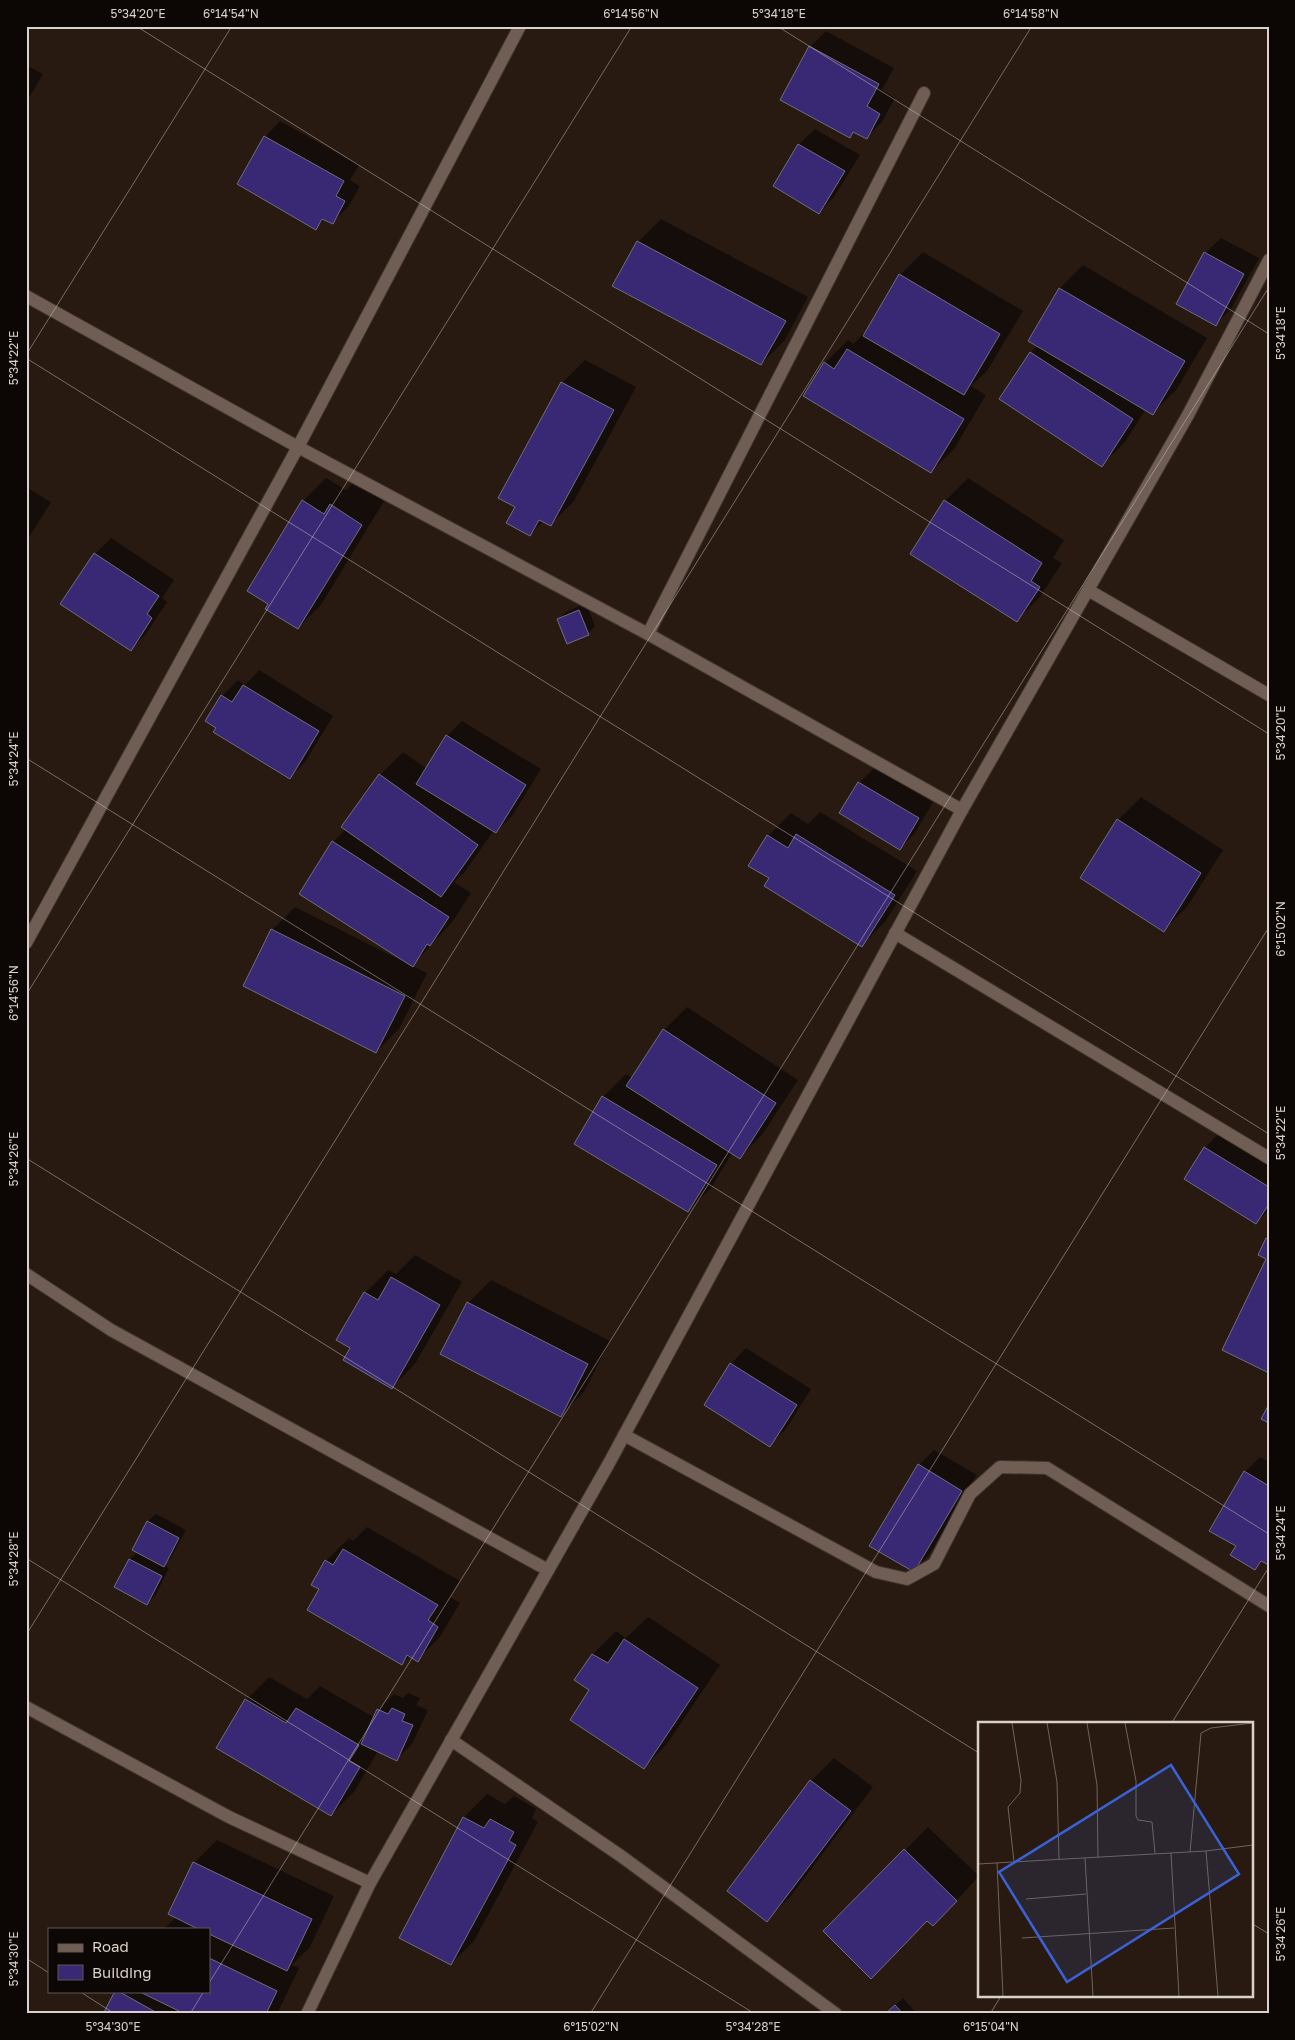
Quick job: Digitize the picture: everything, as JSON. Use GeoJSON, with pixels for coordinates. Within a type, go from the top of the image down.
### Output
{"type":"FeatureCollection","features":[{"type":"Feature","properties":{"kind":"street"},"geometry":{"type":"LineString","coordinates":[[26,943],[298,447],[520,26]]}},
{"type":"Feature","properties":{"kind":"street"},"geometry":{"type":"LineString","coordinates":[[648,634],[924,93]]}},
{"type":"Feature","properties":{"kind":"street"},"geometry":{"type":"LineString","coordinates":[[307,2014],[370,1883],[624,1435],[962,810],[1188,415],[1269,260]]}},
{"type":"Feature","properties":{"kind":"street"},"geometry":{"type":"LineString","coordinates":[[26,296],[298,447],[648,634],[962,810]]}},
{"type":"Feature","properties":{"kind":"street"},"geometry":{"type":"LineString","coordinates":[[1088,590],[1269,696]]}},
{"type":"Feature","properties":{"kind":"street"},"geometry":{"type":"LineString","coordinates":[[895,933],[1269,1158]]}},
{"type":"Feature","properties":{"kind":"street"},"geometry":{"type":"LineString","coordinates":[[26,1274],[110,1330],[548,1570]]}},
{"type":"Feature","properties":{"kind":"street"},"geometry":{"type":"LineString","coordinates":[[624,1435],[876,1572],[907,1579],[934,1564],[970,1494],[1000,1468],[1048,1468],[1269,1606]]}},
{"type":"Feature","properties":{"kind":"street"},"geometry":{"type":"LineString","coordinates":[[26,1707],[229,1817],[370,1883]]}},
{"type":"Feature","properties":{"kind":"street"},"geometry":{"type":"LineString","coordinates":[[451,1740],[621,1856],[836,2014]]}},
{"type":"Feature","properties":{"kind":"building"},"geometry":{"type":"Polygon","coordinates":[[[809,46],[879,84],[867,106],[880,114],[867,139],[853,132],[850,138],[780,100],[809,46]]]}},
{"type":"Feature","properties":{"kind":"building"},"geometry":{"type":"Polygon","coordinates":[[[264,136],[344,181],[336,196],[345,201],[333,224],[322,219],[316,230],[237,184],[264,136]]]}},
{"type":"Feature","properties":{"kind":"building"},"geometry":{"type":"Polygon","coordinates":[[[798,144],[845,171],[819,214],[773,186],[798,144]]]}},
{"type":"Feature","properties":{"kind":"building"},"geometry":{"type":"Polygon","coordinates":[[[637,241],[786,321],[761,365],[612,286],[637,241]]]}},
{"type":"Feature","properties":{"kind":"building"},"geometry":{"type":"Polygon","coordinates":[[[1204,252],[1244,274],[1216,326],[1176,304],[1204,252]]]}},
{"type":"Feature","properties":{"kind":"building"},"geometry":{"type":"Polygon","coordinates":[[[899,274],[1000,334],[964,395],[863,336],[899,274]]]}},
{"type":"Feature","properties":{"kind":"building"},"geometry":{"type":"Polygon","coordinates":[[[1059,288],[1185,361],[1153,415],[1028,341],[1059,288]]]}},
{"type":"Feature","properties":{"kind":"building"},"geometry":{"type":"Polygon","coordinates":[[[847,349],[964,419],[931,473],[803,396],[824,362],[834,369],[847,349]]]}},
{"type":"Feature","properties":{"kind":"building"},"geometry":{"type":"Polygon","coordinates":[[[1030,352],[1133,419],[1102,467],[999,399],[1030,352]]]}},
{"type":"Feature","properties":{"kind":"building"},"geometry":{"type":"Polygon","coordinates":[[[561,382],[614,410],[551,526],[539,520],[530,536],[506,523],[515,507],[498,498],[561,382]]]}},
{"type":"Feature","properties":{"kind":"building"},"geometry":{"type":"Polygon","coordinates":[[[302,500],[324,514],[330,504],[362,525],[298,629],[265,609],[268,604],[247,591],[302,500]]]}},
{"type":"Feature","properties":{"kind":"building"},"geometry":{"type":"Polygon","coordinates":[[[944,500],[1042,563],[1031,581],[1040,587],[1017,622],[910,554],[944,500]]]}},
{"type":"Feature","properties":{"kind":"building"},"geometry":{"type":"Polygon","coordinates":[[[94,553],[159,596],[147,614],[152,618],[131,651],[60,604],[94,553]]]}},
{"type":"Feature","properties":{"kind":"building"},"geometry":{"type":"Polygon","coordinates":[[[579,610],[589,635],[567,644],[557,619],[579,610]]]}},
{"type":"Feature","properties":{"kind":"building"},"geometry":{"type":"Polygon","coordinates":[[[243,685],[319,731],[290,779],[213,732],[216,728],[205,721],[221,695],[232,702],[243,685]]]}},
{"type":"Feature","properties":{"kind":"building"},"geometry":{"type":"Polygon","coordinates":[[[446,735],[526,785],[496,833],[416,784],[446,735]]]}},
{"type":"Feature","properties":{"kind":"building"},"geometry":{"type":"Polygon","coordinates":[[[379,774],[478,845],[441,897],[341,827],[379,774]]]}},
{"type":"Feature","properties":{"kind":"building"},"geometry":{"type":"Polygon","coordinates":[[[858,782],[919,818],[900,850],[839,813],[858,782]]]}},
{"type":"Feature","properties":{"kind":"building"},"geometry":{"type":"Polygon","coordinates":[[[1117,819],[1201,873],[1164,932],[1080,878],[1117,819]]]}},
{"type":"Feature","properties":{"kind":"building"},"geometry":{"type":"Polygon","coordinates":[[[796,834],[895,895],[862,947],[764,886],[769,878],[748,866],[767,835],[788,848],[796,834]]]}},
{"type":"Feature","properties":{"kind":"building"},"geometry":{"type":"Polygon","coordinates":[[[332,841],[449,917],[430,946],[427,944],[413,967],[299,894],[332,841]]]}},
{"type":"Feature","properties":{"kind":"building"},"geometry":{"type":"Polygon","coordinates":[[[271,929],[405,996],[376,1053],[243,986],[271,929]]]}},
{"type":"Feature","properties":{"kind":"building"},"geometry":{"type":"Polygon","coordinates":[[[663,1029],[776,1103],[740,1159],[626,1086],[663,1029]]]}},
{"type":"Feature","properties":{"kind":"building"},"geometry":{"type":"Polygon","coordinates":[[[602,1096],[717,1165],[688,1212],[574,1144],[602,1096]]]}},
{"type":"Feature","properties":{"kind":"building"},"geometry":{"type":"Polygon","coordinates":[[[1204,1147],[1269,1187],[1269,1204],[1256,1224],[1184,1179],[1204,1147]]]}},
{"type":"Feature","properties":{"kind":"building"},"geometry":{"type":"Polygon","coordinates":[[[1266,1238],[1269,1239],[1269,1373],[1222,1350],[1266,1259],[1258,1255],[1266,1238]]]}},
{"type":"Feature","properties":{"kind":"building"},"geometry":{"type":"Polygon","coordinates":[[[391,1277],[440,1305],[392,1389],[343,1360],[350,1348],[336,1340],[364,1292],[378,1300],[391,1277]]]}},
{"type":"Feature","properties":{"kind":"building"},"geometry":{"type":"Polygon","coordinates":[[[467,1302],[588,1364],[561,1417],[440,1354],[467,1302]]]}},
{"type":"Feature","properties":{"kind":"building"},"geometry":{"type":"Polygon","coordinates":[[[730,1363],[797,1405],[770,1447],[704,1405],[730,1363]]]}},
{"type":"Feature","properties":{"kind":"building"},"geometry":{"type":"Polygon","coordinates":[[[1269,1404],[1269,1423],[1261,1419],[1269,1404]]]}},
{"type":"Feature","properties":{"kind":"building"},"geometry":{"type":"Polygon","coordinates":[[[918,1464],[962,1491],[914,1572],[869,1546],[918,1464]]]}},
{"type":"Feature","properties":{"kind":"building"},"geometry":{"type":"Polygon","coordinates":[[[1244,1471],[1269,1486],[1269,1565],[1261,1561],[1255,1570],[1230,1555],[1236,1546],[1209,1531],[1244,1471]]]}},
{"type":"Feature","properties":{"kind":"building"},"geometry":{"type":"Polygon","coordinates":[[[147,1521],[179,1538],[164,1567],[132,1550],[147,1521]]]}},
{"type":"Feature","properties":{"kind":"building"},"geometry":{"type":"Polygon","coordinates":[[[343,1549],[438,1605],[428,1620],[438,1627],[418,1662],[407,1655],[402,1665],[307,1610],[319,1589],[311,1585],[325,1560],[333,1565],[343,1549]]]}},
{"type":"Feature","properties":{"kind":"building"},"geometry":{"type":"Polygon","coordinates":[[[129,1559],[162,1576],[147,1605],[114,1587],[129,1559]]]}},
{"type":"Feature","properties":{"kind":"building"},"geometry":{"type":"Polygon","coordinates":[[[624,1639],[698,1688],[644,1769],[570,1720],[589,1690],[574,1680],[592,1654],[608,1663],[624,1639]]]}},
{"type":"Feature","properties":{"kind":"building"},"geometry":{"type":"Polygon","coordinates":[[[245,1699],[286,1723],[296,1708],[359,1745],[349,1761],[360,1767],[331,1816],[216,1748],[245,1699]]]}},
{"type":"Feature","properties":{"kind":"building"},"geometry":{"type":"Polygon","coordinates":[[[392,1708],[405,1714],[402,1721],[413,1725],[397,1761],[361,1744],[377,1709],[388,1714],[392,1708]]]}},
{"type":"Feature","properties":{"kind":"building"},"geometry":{"type":"Polygon","coordinates":[[[810,1780],[851,1811],[767,1922],[727,1891],[810,1780]]]}},
{"type":"Feature","properties":{"kind":"building"},"geometry":{"type":"Polygon","coordinates":[[[463,1817],[484,1828],[490,1819],[514,1832],[509,1841],[516,1845],[451,1965],[399,1938],[463,1817]]]}},
{"type":"Feature","properties":{"kind":"building"},"geometry":{"type":"Polygon","coordinates":[[[904,1849],[957,1901],[933,1926],[927,1921],[871,1979],[823,1931],[904,1849]]]}},
{"type":"Feature","properties":{"kind":"building"},"geometry":{"type":"Polygon","coordinates":[[[193,1862],[312,1919],[287,1971],[210,1934],[210,1928],[196,1928],[168,1914],[193,1862]]]}},
{"type":"Feature","properties":{"kind":"building"},"geometry":{"type":"Polygon","coordinates":[[[210,1958],[277,1991],[266,2014],[185,2014],[140,1992],[210,1992],[210,1958]]]}},
{"type":"Feature","properties":{"kind":"building"},"geometry":{"type":"Polygon","coordinates":[[[114,1992],[120,1992],[159,2014],[103,2014],[114,1992]]]}},
{"type":"Feature","properties":{"kind":"building"},"geometry":{"type":"Polygon","coordinates":[[[895,2005],[903,2014],[885,2014],[895,2005]]]}}]}
